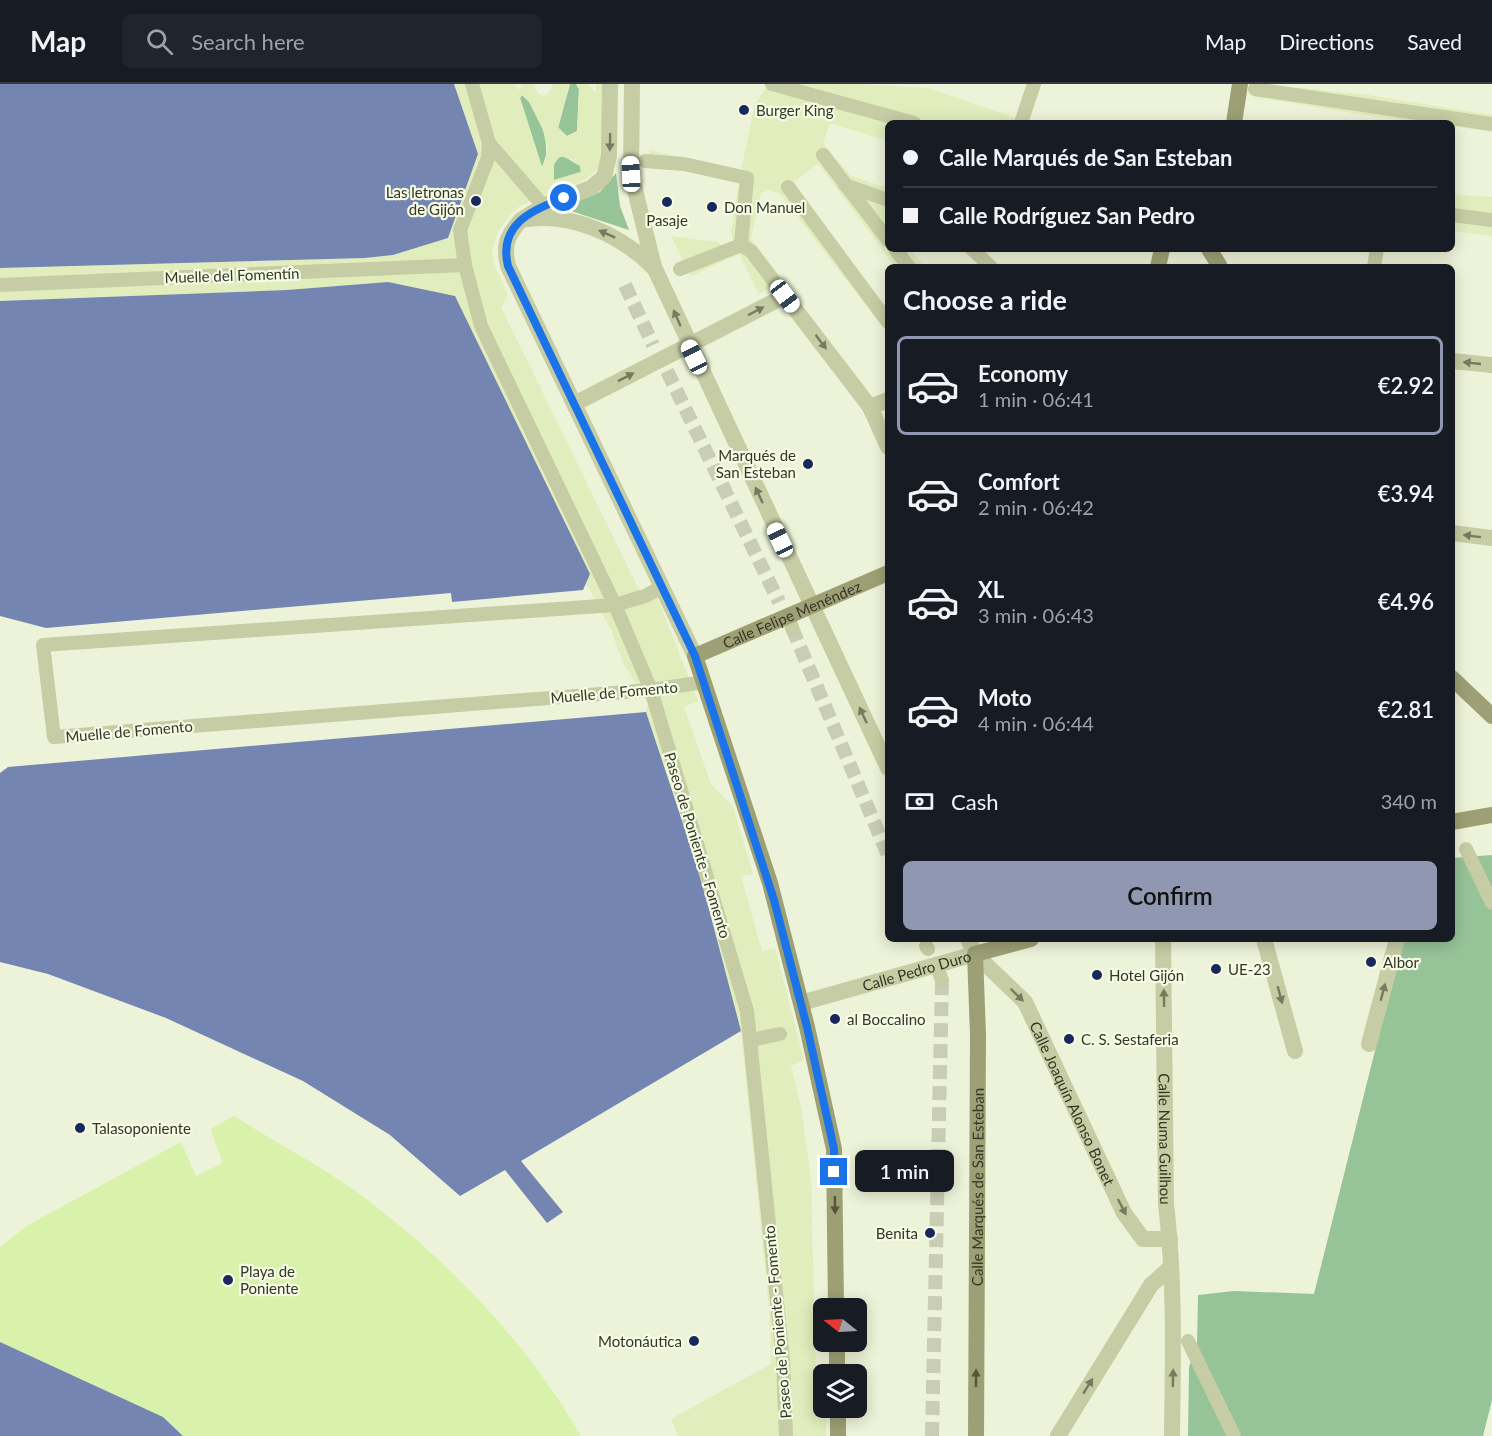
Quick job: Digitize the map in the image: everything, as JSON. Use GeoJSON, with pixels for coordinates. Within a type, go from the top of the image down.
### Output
{"type":"FeatureCollection","features":[{"type":"Feature","properties":{"kind":"main road"},"geometry":{"type":"LineString","coordinates":[[1235,120],[1247,87]]}},
{"type":"Feature","properties":{"kind":"main road","name":"Calle Felipe Menéndez"},"geometry":{"type":"LineString","coordinates":[[695,656],[811,604],[885,574]]}},
{"type":"Feature","properties":{"kind":"main road"},"geometry":{"type":"LineString","coordinates":[[695,656],[770,883],[801,1003],[834,1149],[836,1298]]}},
{"type":"Feature","properties":{"kind":"main road"},"geometry":{"type":"LineString","coordinates":[[1455,681],[1492,716]]}},
{"type":"Feature","properties":{"kind":"main road"},"geometry":{"type":"LineString","coordinates":[[1455,821],[1492,815]]}},
{"type":"Feature","properties":{"kind":"main road","name":"Calle Pedro Duro"},"geometry":{"type":"LineString","coordinates":[[972,947],[1009,942]]}},
{"type":"Feature","properties":{"kind":"main road","name":"Calle Marqués de San Esteban"},"geometry":{"type":"LineString","coordinates":[[972,947],[978,1035],[976,1436]]}},
{"type":"Feature","properties":{"kind":"main road"},"geometry":{"type":"LineString","coordinates":[[838,1418],[838,1436]]}},
{"type":"Feature","properties":{"kind":"street"},"geometry":{"type":"LineString","coordinates":[[472,84],[489,143],[538,201]]}},
{"type":"Feature","properties":{"kind":"street"},"geometry":{"type":"LineString","coordinates":[[610,84],[609,156],[604,177],[591,188],[546,205],[521,220],[506,238],[504,250],[508,266],[695,656]]}},
{"type":"Feature","properties":{"kind":"street"},"geometry":{"type":"LineString","coordinates":[[632,84],[631,174],[654,267],[885,762]]}},
{"type":"Feature","properties":{"kind":"street"},"geometry":{"type":"LineString","coordinates":[[772,84],[903,120]]}},
{"type":"Feature","properties":{"kind":"street"},"geometry":{"type":"LineString","coordinates":[[1022,120],[1034,84]]}},
{"type":"Feature","properties":{"kind":"street"},"geometry":{"type":"LineString","coordinates":[[1247,87],[1492,124]]}},
{"type":"Feature","properties":{"kind":"street","name":"Paseo de Poniente - Fomento"},"geometry":{"type":"LineString","coordinates":[[489,143],[488,158],[460,230],[465,265],[481,326],[615,605],[651,690],[726,934],[747,1011],[783,1360],[786,1436]]}},
{"type":"Feature","properties":{"kind":"street"},"geometry":{"type":"LineString","coordinates":[[823,155],[885,236]]}},
{"type":"Feature","properties":{"kind":"street"},"geometry":{"type":"LineString","coordinates":[[645,161],[684,164],[747,178],[741,245]]}},
{"type":"Feature","properties":{"kind":"street"},"geometry":{"type":"LineString","coordinates":[[845,185],[885,199]]}},
{"type":"Feature","properties":{"kind":"street"},"geometry":{"type":"LineString","coordinates":[[788,187],[885,318]]}},
{"type":"Feature","properties":{"kind":"street"},"geometry":{"type":"LineString","coordinates":[[1455,215],[1492,220]]}},
{"type":"Feature","properties":{"kind":"street"},"geometry":{"type":"LineString","coordinates":[[521,220],[534,217],[565,220],[606,233],[632,248],[654,267]]}},
{"type":"Feature","properties":{"kind":"street"},"geometry":{"type":"LineString","coordinates":[[680,268],[741,245]]}},
{"type":"Feature","properties":{"kind":"street"},"geometry":{"type":"LineString","coordinates":[[741,245],[751,251],[870,407],[885,440]]}},
{"type":"Feature","properties":{"kind":"street"},"geometry":{"type":"LineString","coordinates":[[897,252],[907,264]]}},
{"type":"Feature","properties":{"kind":"street"},"geometry":{"type":"LineString","coordinates":[[975,252],[988,264]]}},
{"type":"Feature","properties":{"kind":"street","name":"Muelle del Fomentín"},"geometry":{"type":"LineString","coordinates":[[0,285],[465,265]]}},
{"type":"Feature","properties":{"kind":"street"},"geometry":{"type":"LineString","coordinates":[[574,404],[785,296]]}},
{"type":"Feature","properties":{"kind":"street"},"geometry":{"type":"LineString","coordinates":[[1455,361],[1492,365]]}},
{"type":"Feature","properties":{"kind":"street"},"geometry":{"type":"LineString","coordinates":[[870,407],[885,401]]}},
{"type":"Feature","properties":{"kind":"street"},"geometry":{"type":"LineString","coordinates":[[1455,533],[1492,538]]}},
{"type":"Feature","properties":{"kind":"street","name":"Muelle de Fomento"},"geometry":{"type":"LineString","coordinates":[[662,587],[645,596],[615,605],[43,645],[54,737],[651,690],[704,682]]}},
{"type":"Feature","properties":{"kind":"street"},"geometry":{"type":"LineString","coordinates":[[1470,817],[1492,824]]}},
{"type":"Feature","properties":{"kind":"street"},"geometry":{"type":"LineString","coordinates":[[1466,849],[1492,903]]}},
{"type":"Feature","properties":{"kind":"street","name":"Calle Numa Guilhou"},"geometry":{"type":"LineString","coordinates":[[1163,942],[1166,1204],[1171,1267],[1172,1436]]}},
{"type":"Feature","properties":{"kind":"street"},"geometry":{"type":"LineString","coordinates":[[1265,942],[1295,1051]]}},
{"type":"Feature","properties":{"kind":"street"},"geometry":{"type":"LineString","coordinates":[[1369,1044],[1396,942]]}},
{"type":"Feature","properties":{"kind":"street","name":"Calle Pedro Duro"},"geometry":{"type":"LineString","coordinates":[[801,1003],[972,947]]}},
{"type":"Feature","properties":{"kind":"street","name":"Calle Joaquín Alonso Bonet"},"geometry":{"type":"LineString","coordinates":[[972,947],[1025,1002],[1124,1213],[1143,1239],[1170,1239]]}},
{"type":"Feature","properties":{"kind":"street"},"geometry":{"type":"LineString","coordinates":[[751,1040],[780,1034]]}},
{"type":"Feature","properties":{"kind":"street"},"geometry":{"type":"LineString","coordinates":[[1058,1436],[1151,1285],[1171,1267]]}},
{"type":"Feature","properties":{"kind":"street"},"geometry":{"type":"LineString","coordinates":[[1188,1341],[1234,1436]]}},
{"type":"Feature","properties":{"kind":"shaded area"},"geometry":{"type":"Polygon","coordinates":[[[454,84],[515,84],[519,90],[522,84],[534,84],[538,94],[542,96],[548,95],[553,84],[570,84],[558,127],[567,136],[577,131],[579,89],[576,84],[588,84],[596,93],[596,84],[604,84],[603,158],[595,172],[581,182],[520,206],[498,231],[492,252],[493,262],[508,295],[501,307],[640,592],[653,587],[698,701],[684,707],[711,784],[733,807],[753,874],[741,876],[762,951],[775,948],[804,1060],[791,1066],[801,1107],[811,1179],[813,1352],[815,1352],[816,1364],[813,1364],[813,1418],[826,1419],[826,1436],[678,1436],[671,1419],[771,1364],[769,1308],[741,1032],[700,875],[646,712],[648,704],[623,663],[611,630],[586,583],[590,574],[388,282],[287,290],[0,301],[0,268],[365,258],[393,255],[448,238],[478,154],[454,84]],[[522,95],[520,98],[542,167],[548,149],[543,130],[529,102],[522,95]],[[560,156],[554,164],[554,180],[581,172],[580,166],[573,160],[560,156]]]}},
{"type":"Feature","properties":{"kind":"shaded area"},"geometry":{"type":"Polygon","coordinates":[[[570,84],[576,84],[579,89],[577,131],[567,136],[558,128],[570,84]]]}},
{"type":"Feature","properties":{"kind":"shaded area"},"geometry":{"type":"Polygon","coordinates":[[[769,84],[860,84],[928,88],[1016,118],[1029,84],[1041,84],[1028,120],[885,120],[885,140],[830,123],[823,143],[851,176],[885,187],[885,252],[912,252],[922,264],[894,264],[818,164],[794,182],[885,308],[885,330],[779,193],[769,190],[761,193],[751,239],[783,279],[759,294],[739,254],[691,276],[671,236],[717,242],[723,247],[733,241],[731,232],[739,182],[684,170],[652,168],[649,150],[741,170],[755,104],[769,84]]]}},
{"type":"Feature","properties":{"kind":"shaded area"},"geometry":{"type":"Polygon","coordinates":[[[1263,84],[1368,95],[1492,115],[1492,132],[1455,126],[1455,120],[1403,120],[1254,97],[1255,89],[1263,84]]]}},
{"type":"Feature","properties":{"kind":"shaded area"},"geometry":{"type":"Polygon","coordinates":[[[522,95],[528,99],[539,117],[546,150],[542,167],[520,98],[522,95]]]}},
{"type":"Feature","properties":{"kind":"shaded area"},"geometry":{"type":"Polygon","coordinates":[[[563,156],[580,166],[581,172],[554,180],[552,171],[556,159],[563,156]]]}},
{"type":"Feature","properties":{"kind":"shaded area"},"geometry":{"type":"Polygon","coordinates":[[[616,173],[620,206],[629,230],[562,208],[600,192],[616,173]]]}},
{"type":"Feature","properties":{"kind":"shaded area"},"geometry":{"type":"Polygon","coordinates":[[[1455,194],[1492,197],[1492,236],[1455,231],[1455,194]]]}},
{"type":"Feature","properties":{"kind":"shaded area"},"geometry":{"type":"Polygon","coordinates":[[[1492,855],[1492,1400],[1483,1436],[1188,1436],[1189,1367],[1197,1346],[1198,1295],[1234,1291],[1314,1294],[1402,942],[1455,942],[1455,858],[1492,855]]]}},
{"type":"Feature","properties":{"kind":"sand","name":"Playa de Poniente"},"geometry":{"type":"Polygon","coordinates":[[[234,1116],[340,1180],[419,1242],[480,1301],[508,1333],[535,1366],[581,1436],[183,1436],[163,1417],[0,1342],[0,1247],[28,1225],[181,1142],[196,1176],[223,1163],[210,1129],[234,1116]]]}},
{"type":"Feature","properties":{"kind":"water"},"geometry":{"type":"Polygon","coordinates":[[[0,84],[454,84],[478,154],[448,238],[393,255],[365,258],[0,268],[0,84]]]}},
{"type":"Feature","properties":{"kind":"water"},"geometry":{"type":"Polygon","coordinates":[[[388,282],[455,296],[590,574],[583,590],[452,602],[451,593],[46,628],[0,616],[0,301],[287,290],[388,282]]]}},
{"type":"Feature","properties":{"kind":"water"},"geometry":{"type":"Polygon","coordinates":[[[646,712],[700,875],[741,1031],[521,1161],[563,1212],[547,1223],[505,1170],[460,1196],[390,1135],[303,1081],[166,1018],[48,974],[0,962],[0,773],[8,767],[646,712]]]}},
{"type":"Feature","properties":{"kind":"water"},"geometry":{"type":"Polygon","coordinates":[[[0,1342],[163,1417],[183,1436],[0,1436],[0,1342]]]}},
{"type":"Feature","properties":{"kind":"tunnel"},"geometry":{"type":"LineString","coordinates":[[625,285],[653,345]]}},
{"type":"Feature","properties":{"kind":"tunnel"},"geometry":{"type":"LineString","coordinates":[[667,371],[779,602]]}},
{"type":"Feature","properties":{"kind":"tunnel"},"geometry":{"type":"LineString","coordinates":[[792,628],[885,848]]}},
{"type":"Feature","properties":{"kind":"tunnel"},"geometry":{"type":"LineString","coordinates":[[932,1436],[942,980]]}},
{"type":"Feature","properties":{"kind":"place","name":"Burger King"},"geometry":{"type":"Point","coordinates":[744,110]}},
{"type":"Feature","properties":{"kind":"place","name":"Las letronas de Gijón"},"geometry":{"type":"Point","coordinates":[476,201]}},
{"type":"Feature","properties":{"kind":"place","name":"Pasaje"},"geometry":{"type":"Point","coordinates":[667,202]}},
{"type":"Feature","properties":{"kind":"place","name":"Don Manuel"},"geometry":{"type":"Point","coordinates":[712,207]}},
{"type":"Feature","properties":{"kind":"place","name":"Marqués de San Esteban"},"geometry":{"type":"Point","coordinates":[808,464]}},
{"type":"Feature","properties":{"kind":"place","name":"Albor"},"geometry":{"type":"Point","coordinates":[1371,962]}},
{"type":"Feature","properties":{"kind":"place","name":"UE-23"},"geometry":{"type":"Point","coordinates":[1216,969]}},
{"type":"Feature","properties":{"kind":"place","name":"Hotel Gijón"},"geometry":{"type":"Point","coordinates":[1097,975]}},
{"type":"Feature","properties":{"kind":"place","name":"al Boccalino"},"geometry":{"type":"Point","coordinates":[835,1019]}},
{"type":"Feature","properties":{"kind":"place","name":"C. S. Sestaferia"},"geometry":{"type":"Point","coordinates":[1069,1039]}},
{"type":"Feature","properties":{"kind":"place","name":"Talasoponiente"},"geometry":{"type":"Point","coordinates":[80,1128]}},
{"type":"Feature","properties":{"kind":"place","name":"Benita"},"geometry":{"type":"Point","coordinates":[930,1233]}},
{"type":"Feature","properties":{"kind":"place","name":"Playa de Poniente"},"geometry":{"type":"Point","coordinates":[228,1280]}},
{"type":"Feature","properties":{"kind":"place","name":"Motonáutica"},"geometry":{"type":"Point","coordinates":[694,1341]}},
{"type":"Feature","properties":{"kind":"route"},"geometry":{"type":"LineString","coordinates":[[564,198],[546,205],[521,220],[514,228],[506,238],[504,250],[508,266],[695,656],[770,883],[807,1027],[834,1149],[834,1172]]}}]}
